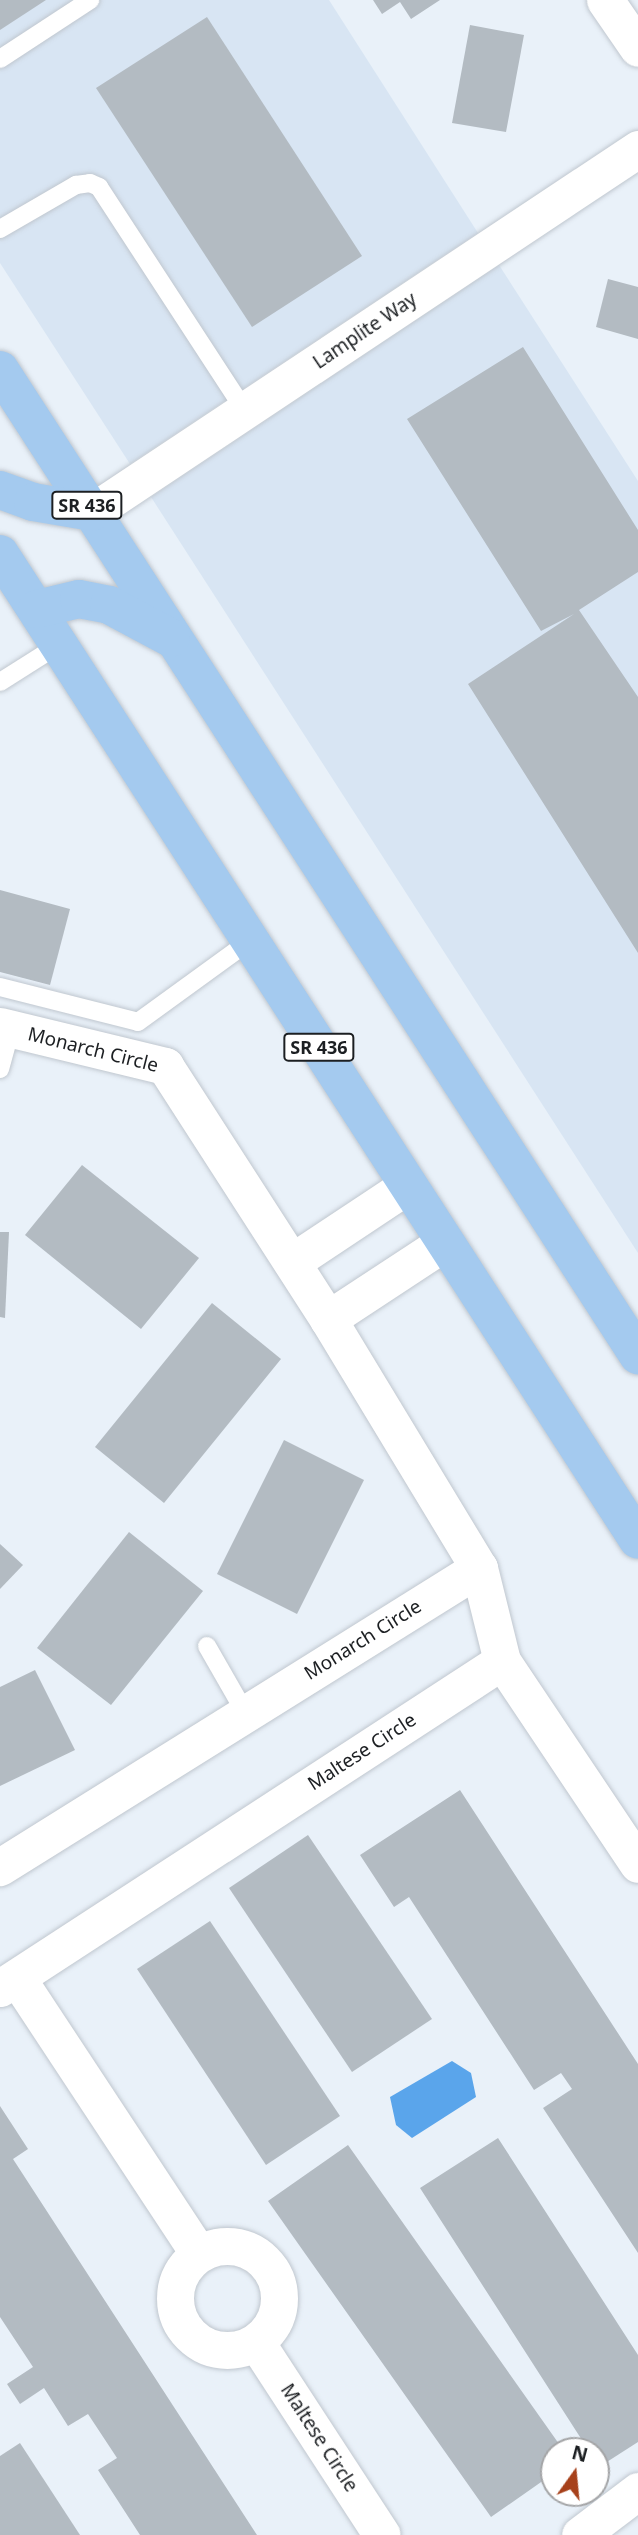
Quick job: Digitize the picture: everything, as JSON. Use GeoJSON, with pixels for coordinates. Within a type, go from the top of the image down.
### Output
{"type":"FeatureCollection","features":[{"type":"Feature","properties":{"kind":"main road","name":"SR 436"},"geometry":{"type":"LineString","coordinates":[[0,370],[638,1355]]}},
{"type":"Feature","properties":{"kind":"main road"},"geometry":{"type":"LineString","coordinates":[[0,489],[33,502],[92,512]]}},
{"type":"Feature","properties":{"kind":"main road","name":"SR 436"},"geometry":{"type":"LineString","coordinates":[[0,554],[638,1540]]}},
{"type":"Feature","properties":{"kind":"main road"},"geometry":{"type":"LineString","coordinates":[[37,609],[79,599],[109,604],[176,641]]}},
{"type":"Feature","properties":{"kind":"street"},"geometry":{"type":"LineString","coordinates":[[605,0],[638,48]]}},
{"type":"Feature","properties":{"kind":"street","name":"Lamplite Way"},"geometry":{"type":"LineString","coordinates":[[92,512],[638,149]]}},
{"type":"Feature","properties":{"kind":"street","name":"Monarch Circle"},"geometry":{"type":"LineString","coordinates":[[0,1867],[479,1568],[328,1319],[165,1066],[6,1027]]}},
{"type":"Feature","properties":{"kind":"street"},"geometry":{"type":"LineString","coordinates":[[292,1262],[408,1185]]}},
{"type":"Feature","properties":{"kind":"street"},"geometry":{"type":"LineString","coordinates":[[328,1319],[444,1242]]}},
{"type":"Feature","properties":{"kind":"street"},"geometry":{"type":"LineString","coordinates":[[479,1568],[502,1661],[638,1864]]}},
{"type":"Feature","properties":{"kind":"street","name":"Maltese Circle"},"geometry":{"type":"LineString","coordinates":[[198,2253],[8,1983],[502,1661]]}},
{"type":"Feature","properties":{"kind":"street"},"geometry":{"type":"LineString","coordinates":[[217,2246],[237,2246],[256,2254],[271,2269],[279,2288],[279,2309],[271,2328],[256,2342],[237,2350],[216,2349],[197,2341],[183,2326],[174,2308],[175,2287],[183,2268],[198,2253],[217,2246]]}},
{"type":"Feature","properties":{"kind":"street","name":"Maltese Circle"},"geometry":{"type":"LineString","coordinates":[[256,2342],[382,2535]]}},
{"type":"Feature","properties":{"kind":"street"},"geometry":{"type":"LineString","coordinates":[[580,2535],[638,2491]]}},
{"type":"Feature","properties":{"kind":"lane"},"geometry":{"type":"LineString","coordinates":[[0,59],[90,0]]}},
{"type":"Feature","properties":{"kind":"lane"},"geometry":{"type":"LineString","coordinates":[[0,229],[76,185],[90,183],[99,187],[245,411]]}},
{"type":"Feature","properties":{"kind":"lane"},"geometry":{"type":"LineString","coordinates":[[0,682],[60,644]]}},
{"type":"Feature","properties":{"kind":"lane"},"geometry":{"type":"LineString","coordinates":[[0,987],[138,1022],[251,940]]}},
{"type":"Feature","properties":{"kind":"lane"},"geometry":{"type":"LineString","coordinates":[[0,1069],[6,1027]]}},
{"type":"Feature","properties":{"kind":"lane"},"geometry":{"type":"LineString","coordinates":[[207,1646],[246,1713]]}},
{"type":"Feature","properties":{"kind":"shaded area"},"geometry":{"type":"Polygon","coordinates":[[[0,0],[329,0],[478,233],[130,464],[0,263],[0,0]]]}},
{"type":"Feature","properties":{"kind":"shaded area"},"geometry":{"type":"Polygon","coordinates":[[[499,265],[638,481],[638,1253],[151,497],[499,265]]]}},
{"type":"Feature","properties":{"kind":"water"},"geometry":{"type":"Polygon","coordinates":[[[452,2061],[471,2073],[476,2097],[412,2138],[396,2125],[390,2097],[452,2061]]]}},
{"type":"Feature","properties":{"kind":"building"},"geometry":{"type":"Polygon","coordinates":[[[0,0],[46,0],[0,30],[0,0]]]}},
{"type":"Feature","properties":{"kind":"building"},"geometry":{"type":"Polygon","coordinates":[[[373,0],[440,0],[411,19],[400,2],[382,14],[373,0]]]}},
{"type":"Feature","properties":{"kind":"building"},"geometry":{"type":"Polygon","coordinates":[[[207,17],[362,256],[252,327],[96,88],[207,17]]]}},
{"type":"Feature","properties":{"kind":"building"},"geometry":{"type":"Polygon","coordinates":[[[470,25],[524,35],[506,132],[452,123],[470,25]]]}},
{"type":"Feature","properties":{"kind":"building"},"geometry":{"type":"Polygon","coordinates":[[[608,279],[638,287],[638,339],[596,327],[608,279]]]}},
{"type":"Feature","properties":{"kind":"building"},"geometry":{"type":"Polygon","coordinates":[[[523,347],[638,530],[638,572],[579,610],[638,697],[638,953],[468,684],[574,614],[541,631],[407,419],[523,347]]]}},
{"type":"Feature","properties":{"kind":"building"},"geometry":{"type":"Polygon","coordinates":[[[0,890],[70,909],[50,985],[0,972],[0,890]]]}},
{"type":"Feature","properties":{"kind":"building"},"geometry":{"type":"Polygon","coordinates":[[[82,1165],[199,1258],[141,1329],[25,1235],[82,1165]]]}},
{"type":"Feature","properties":{"kind":"building"},"geometry":{"type":"Polygon","coordinates":[[[0,1232],[9,1232],[5,1318],[0,1317],[0,1232]]]}},
{"type":"Feature","properties":{"kind":"building"},"geometry":{"type":"Polygon","coordinates":[[[212,1303],[281,1359],[164,1503],[95,1447],[212,1303]]]}},
{"type":"Feature","properties":{"kind":"building"},"geometry":{"type":"Polygon","coordinates":[[[284,1440],[364,1480],[297,1614],[217,1574],[284,1440]]]}},
{"type":"Feature","properties":{"kind":"building"},"geometry":{"type":"Polygon","coordinates":[[[129,1532],[203,1591],[111,1705],[37,1648],[129,1532]]]}},
{"type":"Feature","properties":{"kind":"building"},"geometry":{"type":"Polygon","coordinates":[[[0,1544],[23,1565],[0,1589],[0,1544]]]}},
{"type":"Feature","properties":{"kind":"building"},"geometry":{"type":"Polygon","coordinates":[[[35,1670],[75,1750],[0,1786],[0,1687],[35,1670]]]}},
{"type":"Feature","properties":{"kind":"building"},"geometry":{"type":"Polygon","coordinates":[[[460,1790],[638,2064],[638,2253],[543,2108],[572,2089],[561,2073],[534,2090],[409,1897],[394,1907],[360,1855],[460,1790]]]}},
{"type":"Feature","properties":{"kind":"building"},"geometry":{"type":"Polygon","coordinates":[[[308,1835],[432,2019],[352,2072],[229,1888],[308,1835]]]}},
{"type":"Feature","properties":{"kind":"building"},"geometry":{"type":"Polygon","coordinates":[[[210,1921],[340,2116],[266,2165],[137,1969],[210,1921]]]}},
{"type":"Feature","properties":{"kind":"building"},"geometry":{"type":"Polygon","coordinates":[[[0,2106],[28,2149],[13,2159],[257,2535],[140,2535],[98,2470],[117,2458],[88,2414],[68,2426],[44,2388],[20,2404],[7,2384],[33,2367],[0,2317],[0,2106]]]}},
{"type":"Feature","properties":{"kind":"building"},"geometry":{"type":"Polygon","coordinates":[[[498,2138],[638,2355],[638,2442],[610,2460],[610,2437],[580,2437],[420,2188],[498,2138]]]}},
{"type":"Feature","properties":{"kind":"building"},"geometry":{"type":"Polygon","coordinates":[[[348,2145],[554,2437],[540,2437],[540,2483],[491,2517],[268,2201],[348,2145]]]}},
{"type":"Feature","properties":{"kind":"building"},"geometry":{"type":"Polygon","coordinates":[[[20,2443],[80,2535],[0,2535],[0,2456],[20,2443]]]}}]}
